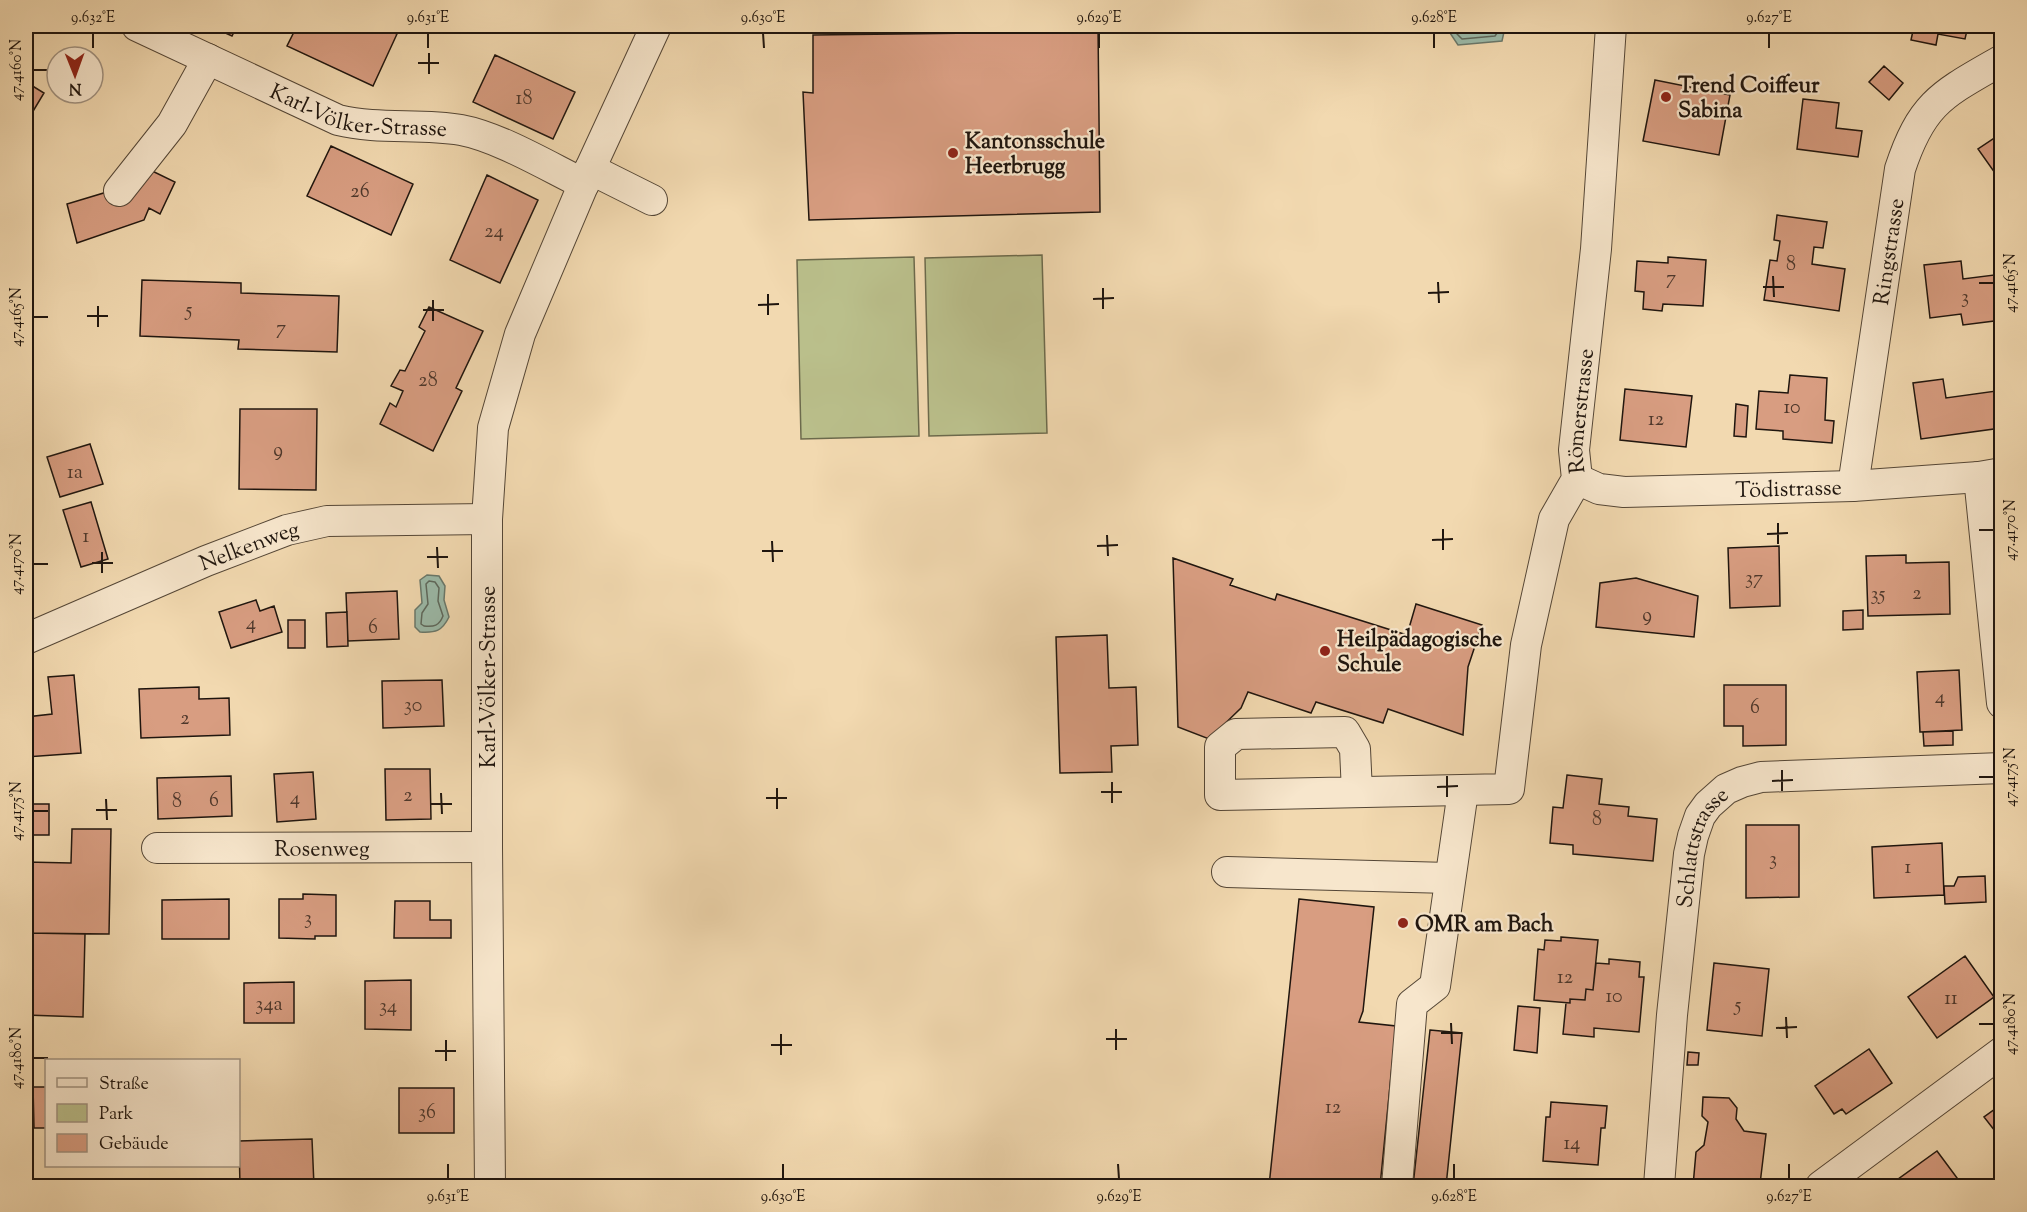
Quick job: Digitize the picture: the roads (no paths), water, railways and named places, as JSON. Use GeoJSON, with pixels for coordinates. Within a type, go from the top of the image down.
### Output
{"type":"FeatureCollection","features":[{"type":"Feature","properties":{"kind":"street","name":"Karl-Völker-Strasse"},"geometry":{"type":"LineString","coordinates":[[137,26],[338,120],[359,125],[462,130],[587,176]]}},
{"type":"Feature","properties":{"kind":"street","name":"Karl-Völker-Strasse"},"geometry":{"type":"LineString","coordinates":[[490,1186],[487,519],[493,428],[520,334],[587,176],[656,26]]}},
{"type":"Feature","properties":{"kind":"street","name":"Römerstrasse"},"geometry":{"type":"LineString","coordinates":[[1462,791],[1509,789],[1526,645],[1554,519],[1577,479],[1574,450],[1596,249],[1611,26]]}},
{"type":"Feature","properties":{"kind":"street"},"geometry":{"type":"LineString","coordinates":[[119,191],[172,124],[208,59]]}},
{"type":"Feature","properties":{"kind":"street","name":"Ringstrasse"},"geometry":{"type":"LineString","coordinates":[[1853,486],[1900,170],[1908,144],[1919,122],[1931,107],[1952,88],[2001,60]]}},
{"type":"Feature","properties":{"kind":"street"},"geometry":{"type":"LineString","coordinates":[[587,176],[652,200]]}},
{"type":"Feature","properties":{"kind":"street"},"geometry":{"type":"LineString","coordinates":[[1990,475],[2001,703]]}},
{"type":"Feature","properties":{"kind":"street","name":"Tödistrasse"},"geometry":{"type":"LineString","coordinates":[[1577,479],[1599,489],[1624,492],[1853,486],[1990,475]]}},
{"type":"Feature","properties":{"kind":"street","name":"Nelkenweg"},"geometry":{"type":"LineString","coordinates":[[26,639],[206,561],[287,530],[327,521],[487,519]]}},
{"type":"Feature","properties":{"kind":"street"},"geometry":{"type":"LineString","coordinates":[[1357,792],[1355,749],[1345,732],[1232,730],[1220,747],[1220,795],[1462,791],[1435,986],[1412,1004],[1397,1186]]}},
{"type":"Feature","properties":{"kind":"street","name":"Schlattstrasse"},"geometry":{"type":"LineString","coordinates":[[1659,1186],[1668,1057],[1689,854],[1700,816],[1708,805],[1726,789],[1761,777],[2001,768]]}},
{"type":"Feature","properties":{"kind":"street","name":"Rosenweg"},"geometry":{"type":"LineString","coordinates":[[158,848],[487,847]]}},
{"type":"Feature","properties":{"kind":"street"},"geometry":{"type":"LineString","coordinates":[[1227,872],[1449,878]]}},
{"type":"Feature","properties":{"kind":"street"},"geometry":{"type":"LineString","coordinates":[[1821,1186],[2001,1052]]}},
{"type":"Feature","properties":{"kind":"water"},"geometry":{"type":"Polygon","coordinates":[[[1454,26],[1500,26],[1504,32],[1502,41],[1458,45],[1450,33],[1454,26]]]}},
{"type":"Feature","properties":{"kind":"water"},"geometry":{"type":"Polygon","coordinates":[[[427,575],[439,576],[445,586],[444,600],[449,617],[438,630],[420,632],[415,627],[415,610],[422,603],[420,580],[427,575]]]}},
{"type":"Feature","properties":{"kind":"place","name":"Trend Coiffeur Sabina"},"geometry":{"type":"Point","coordinates":[1666,97]}},
{"type":"Feature","properties":{"kind":"place","name":"Kantonsschule Heerbrugg"},"geometry":{"type":"Point","coordinates":[953,153]}},
{"type":"Feature","properties":{"kind":"place","name":"Heilpädagogische Schule"},"geometry":{"type":"Point","coordinates":[1325,651]}},
{"type":"Feature","properties":{"kind":"place","name":"OMR am Bach"},"geometry":{"type":"Point","coordinates":[1403,923]}}]}
